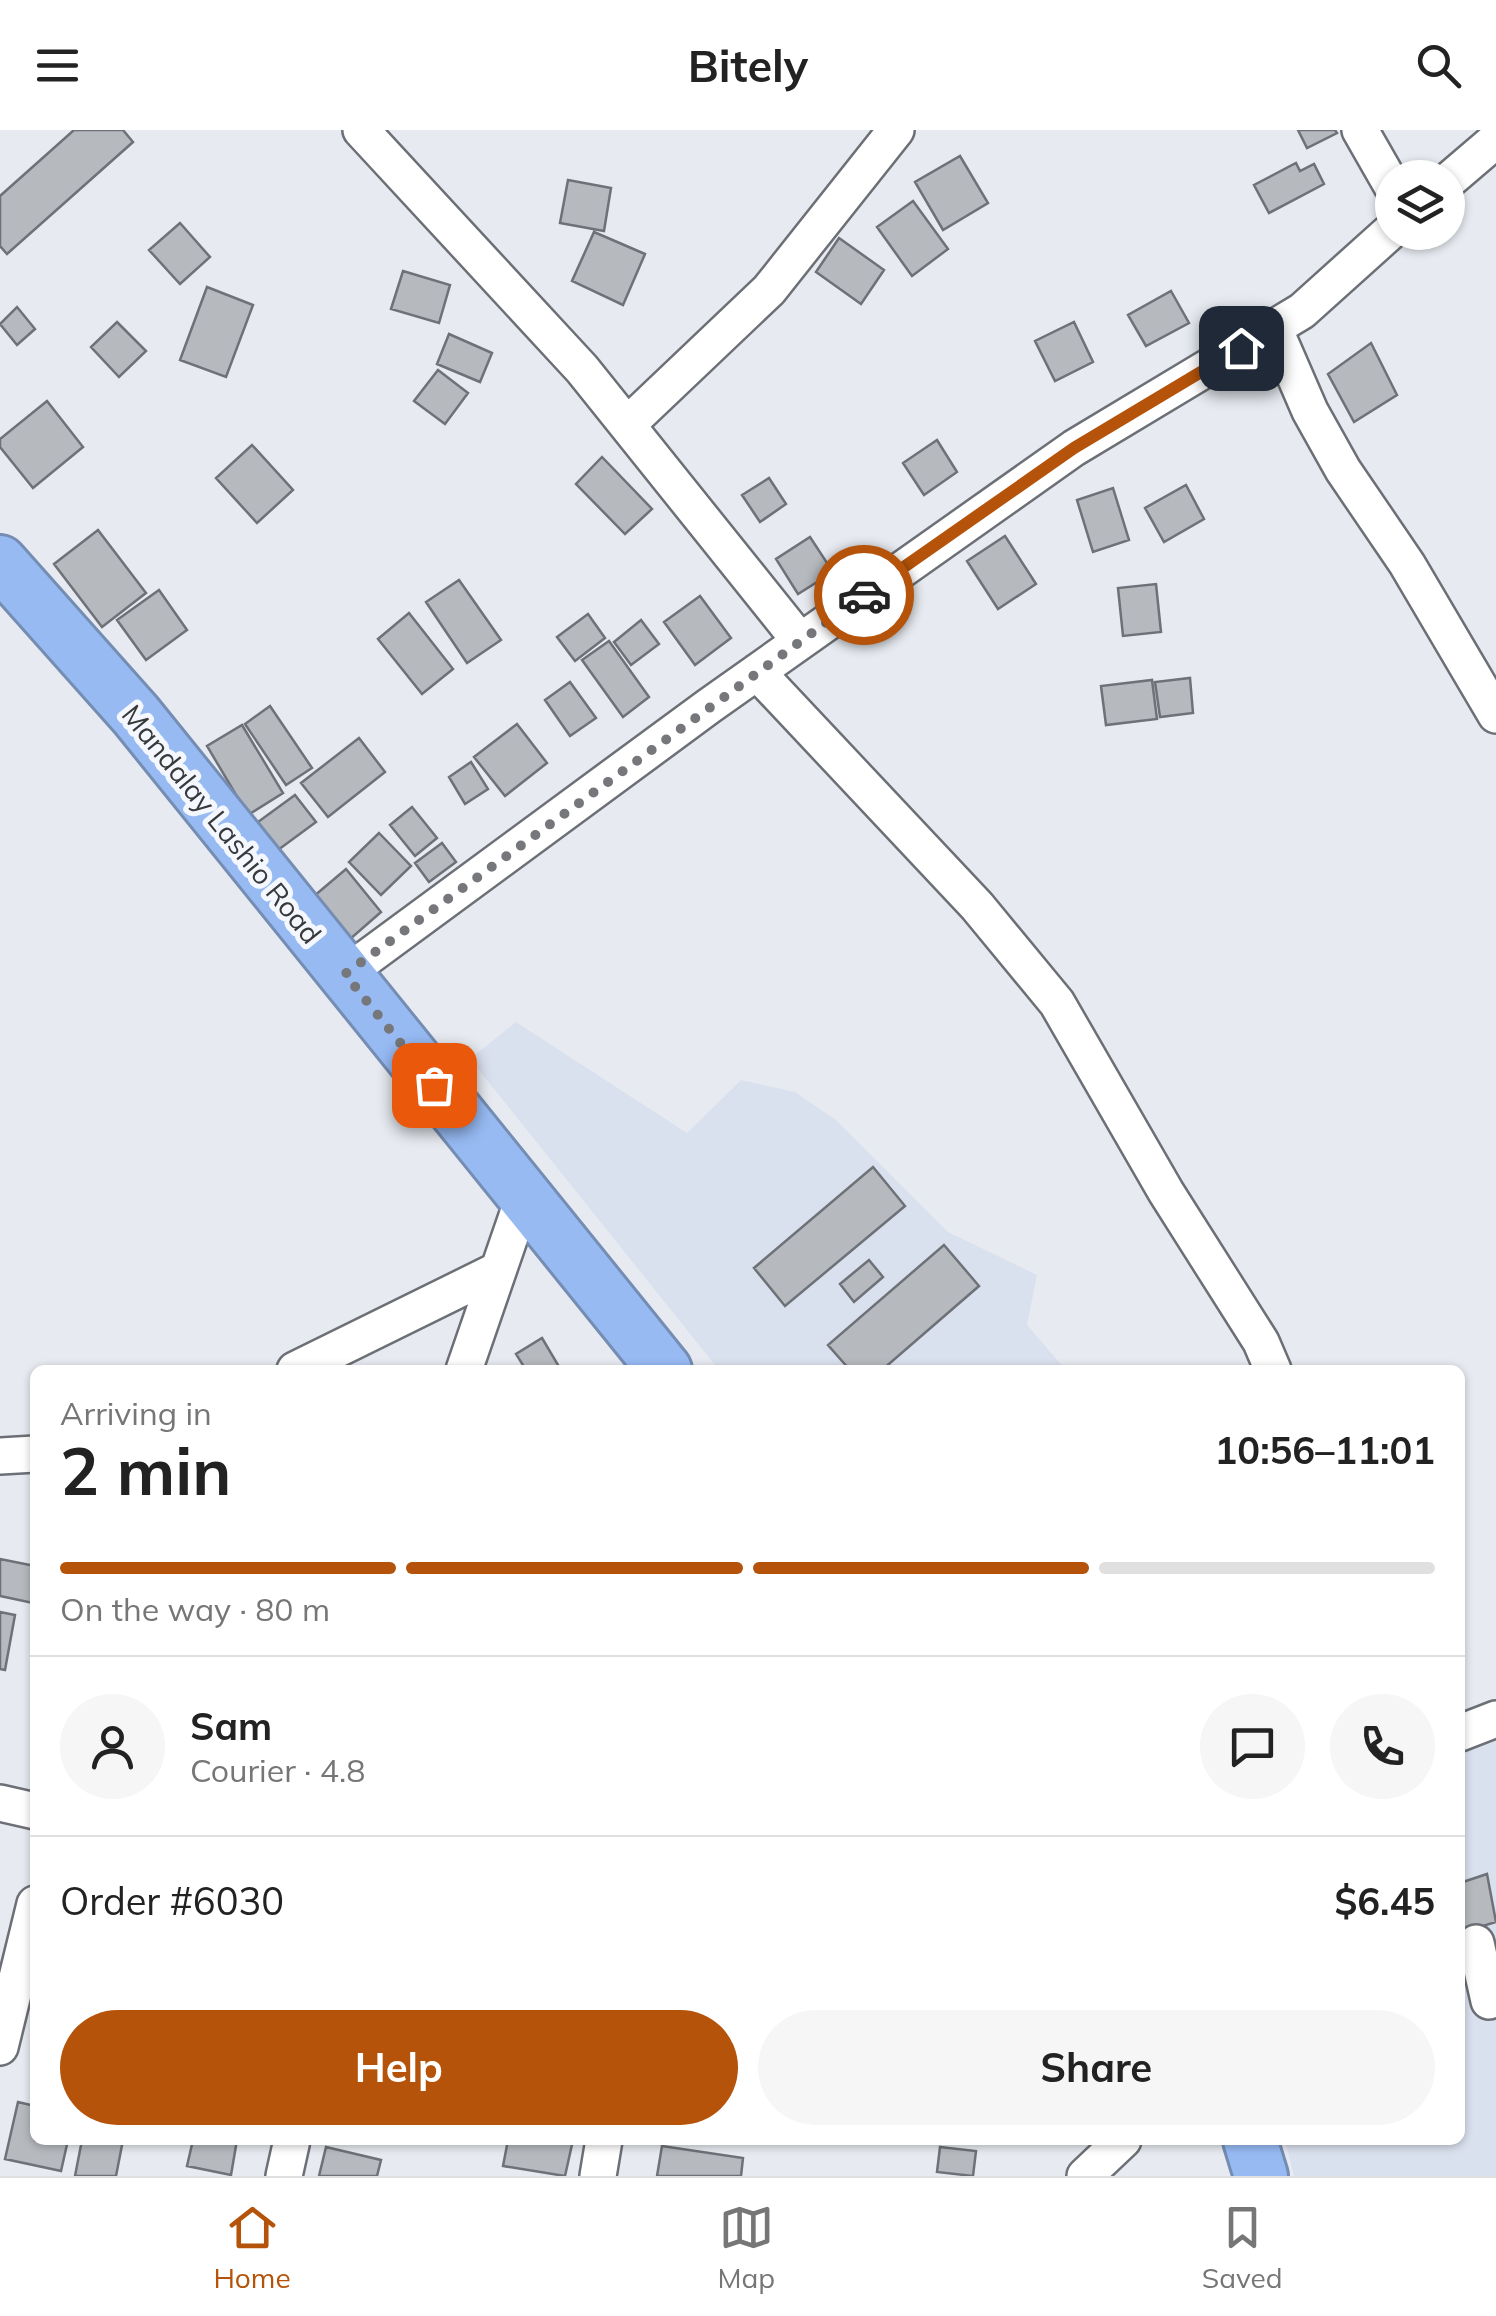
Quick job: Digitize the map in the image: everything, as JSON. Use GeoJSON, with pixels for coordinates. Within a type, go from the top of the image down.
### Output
{"type":"FeatureCollection","features":[{"type":"Feature","properties":{"kind":"highway","name":"Mandalay Lashio Road"},"geometry":{"type":"LineString","coordinates":[[0,562],[136,716],[661,1365]]}},
{"type":"Feature","properties":{"kind":"highway"},"geometry":{"type":"LineString","coordinates":[[1252,2145],[1262,2176]]}},
{"type":"Feature","properties":{"kind":"street"},"geometry":{"type":"LineString","coordinates":[[362,130],[582,369],[800,641]]}},
{"type":"Feature","properties":{"kind":"street"},"geometry":{"type":"LineString","coordinates":[[627,426],[768,290],[896,130]]}},
{"type":"Feature","properties":{"kind":"street"},"geometry":{"type":"LineString","coordinates":[[1360,130],[1377,160]]}},
{"type":"Feature","properties":{"kind":"street"},"geometry":{"type":"LineString","coordinates":[[1465,166],[1496,140]]}},
{"type":"Feature","properties":{"kind":"street"},"geometry":{"type":"LineString","coordinates":[[345,974],[757,672],[1074,448],[1302,311],[1375,245]]}},
{"type":"Feature","properties":{"kind":"street"},"geometry":{"type":"LineString","coordinates":[[1274,328],[1310,411],[1343,470],[1407,564],[1496,715]]}},
{"type":"Feature","properties":{"kind":"street"},"geometry":{"type":"LineString","coordinates":[[757,672],[976,906],[1058,1003],[1166,1192],[1261,1342],[1271,1365]]}},
{"type":"Feature","properties":{"kind":"street"},"geometry":{"type":"LineString","coordinates":[[466,1365],[524,1196]]}},
{"type":"Feature","properties":{"kind":"street"},"geometry":{"type":"LineString","coordinates":[[305,1365],[498,1270]]}},
{"type":"Feature","properties":{"kind":"street"},"geometry":{"type":"LineString","coordinates":[[0,1456],[30,1454]]}},
{"type":"Feature","properties":{"kind":"street"},"geometry":{"type":"LineString","coordinates":[[1465,1731],[1496,1719]]}},
{"type":"Feature","properties":{"kind":"street"},"geometry":{"type":"LineString","coordinates":[[0,1803],[30,1810]]}},
{"type":"Feature","properties":{"kind":"street"},"geometry":{"type":"LineString","coordinates":[[0,2047],[30,1924]]}},
{"type":"Feature","properties":{"kind":"street"},"geometry":{"type":"LineString","coordinates":[[1476,1943],[1482,2002]]}},
{"type":"Feature","properties":{"kind":"street"},"geometry":{"type":"LineString","coordinates":[[284,2176],[291,2145]]}},
{"type":"Feature","properties":{"kind":"street"},"geometry":{"type":"LineString","coordinates":[[598,2176],[603,2145]]}},
{"type":"Feature","properties":{"kind":"street"},"geometry":{"type":"LineString","coordinates":[[1085,2176],[1118,2145]]}},
{"type":"Feature","properties":{"kind":"shaded area"},"geometry":{"type":"Polygon","coordinates":[[[516,1022],[687,1133],[741,1080],[795,1092],[836,1120],[948,1232],[1037,1275],[1027,1325],[1062,1365],[715,1365],[470,1059],[516,1022]]]}},
{"type":"Feature","properties":{"kind":"shaded area"},"geometry":{"type":"Polygon","coordinates":[[[1496,1741],[1496,2176],[1294,2176],[1286,2145],[1465,2145],[1465,1752],[1496,1741]]]}},
{"type":"Feature","properties":{"kind":"building"},"geometry":{"type":"Polygon","coordinates":[[[74,130],[123,130],[133,142],[7,254],[0,246],[0,196],[74,130]]]}},
{"type":"Feature","properties":{"kind":"building"},"geometry":{"type":"Polygon","coordinates":[[[1298,130],[1335,130],[1337,133],[1307,148],[1298,130]]]}},
{"type":"Feature","properties":{"kind":"building"},"geometry":{"type":"Polygon","coordinates":[[[960,156],[988,203],[943,230],[915,182],[960,156]]]}},
{"type":"Feature","properties":{"kind":"building"},"geometry":{"type":"Polygon","coordinates":[[[1296,163],[1300,171],[1314,164],[1324,184],[1269,213],[1254,185],[1296,163]]]}},
{"type":"Feature","properties":{"kind":"building"},"geometry":{"type":"Polygon","coordinates":[[[568,180],[611,188],[604,231],[560,223],[568,180]]]}},
{"type":"Feature","properties":{"kind":"building"},"geometry":{"type":"Polygon","coordinates":[[[913,201],[948,249],[912,276],[877,227],[913,201]]]}},
{"type":"Feature","properties":{"kind":"building"},"geometry":{"type":"Polygon","coordinates":[[[180,223],[210,257],[180,284],[149,250],[180,223]]]}},
{"type":"Feature","properties":{"kind":"building"},"geometry":{"type":"Polygon","coordinates":[[[594,232],[645,254],[623,305],[572,281],[594,232]]]}},
{"type":"Feature","properties":{"kind":"building"},"geometry":{"type":"Polygon","coordinates":[[[839,238],[884,270],[861,304],[816,272],[839,238]]]}},
{"type":"Feature","properties":{"kind":"building"},"geometry":{"type":"Polygon","coordinates":[[[403,271],[450,285],[439,323],[391,309],[403,271]]]}},
{"type":"Feature","properties":{"kind":"building"},"geometry":{"type":"Polygon","coordinates":[[[207,287],[253,305],[226,377],[180,360],[207,287]]]}},
{"type":"Feature","properties":{"kind":"building"},"geometry":{"type":"Polygon","coordinates":[[[1171,291],[1189,323],[1146,346],[1128,315],[1171,291]]]}},
{"type":"Feature","properties":{"kind":"building"},"geometry":{"type":"Polygon","coordinates":[[[17,307],[35,329],[17,345],[0,324],[17,307]]]}},
{"type":"Feature","properties":{"kind":"building"},"geometry":{"type":"Polygon","coordinates":[[[117,322],[146,351],[119,377],[91,347],[117,322]]]}},
{"type":"Feature","properties":{"kind":"building"},"geometry":{"type":"Polygon","coordinates":[[[1074,322],[1093,362],[1055,381],[1035,341],[1074,322]]]}},
{"type":"Feature","properties":{"kind":"building"},"geometry":{"type":"Polygon","coordinates":[[[449,334],[492,353],[480,382],[437,364],[449,334]]]}},
{"type":"Feature","properties":{"kind":"building"},"geometry":{"type":"Polygon","coordinates":[[[1371,343],[1397,395],[1354,422],[1328,374],[1371,343]]]}},
{"type":"Feature","properties":{"kind":"building"},"geometry":{"type":"Polygon","coordinates":[[[438,370],[468,393],[445,424],[414,401],[438,370]]]}},
{"type":"Feature","properties":{"kind":"building"},"geometry":{"type":"Polygon","coordinates":[[[47,401],[83,447],[33,488],[0,447],[0,439],[47,401]]]}},
{"type":"Feature","properties":{"kind":"building"},"geometry":{"type":"Polygon","coordinates":[[[937,440],[957,472],[924,495],[903,463],[937,440]]]}},
{"type":"Feature","properties":{"kind":"building"},"geometry":{"type":"Polygon","coordinates":[[[252,445],[293,490],[257,523],[216,478],[252,445]]]}},
{"type":"Feature","properties":{"kind":"building"},"geometry":{"type":"Polygon","coordinates":[[[602,457],[652,509],[625,534],[576,484],[602,457]]]}},
{"type":"Feature","properties":{"kind":"building"},"geometry":{"type":"Polygon","coordinates":[[[769,478],[786,504],[760,522],[742,495],[769,478]]]}},
{"type":"Feature","properties":{"kind":"building"},"geometry":{"type":"Polygon","coordinates":[[[1186,485],[1204,519],[1164,542],[1145,508],[1186,485]]]}},
{"type":"Feature","properties":{"kind":"building"},"geometry":{"type":"Polygon","coordinates":[[[1113,488],[1129,540],[1093,552],[1077,500],[1113,488]]]}},
{"type":"Feature","properties":{"kind":"building"},"geometry":{"type":"Polygon","coordinates":[[[98,530],[146,593],[102,627],[54,564],[98,530]]]}},
{"type":"Feature","properties":{"kind":"building"},"geometry":{"type":"Polygon","coordinates":[[[1005,536],[1036,584],[998,609],[967,561],[1005,536]]]}},
{"type":"Feature","properties":{"kind":"building"},"geometry":{"type":"Polygon","coordinates":[[[810,537],[833,572],[798,594],[776,559],[810,537]]]}},
{"type":"Feature","properties":{"kind":"building"},"geometry":{"type":"Polygon","coordinates":[[[459,580],[501,640],[467,663],[426,602],[459,580]]]}},
{"type":"Feature","properties":{"kind":"building"},"geometry":{"type":"Polygon","coordinates":[[[1156,584],[1161,632],[1123,636],[1118,588],[1156,584]]]}},
{"type":"Feature","properties":{"kind":"building"},"geometry":{"type":"Polygon","coordinates":[[[159,590],[187,630],[146,660],[117,620],[159,590]]]}},
{"type":"Feature","properties":{"kind":"building"},"geometry":{"type":"Polygon","coordinates":[[[700,596],[731,638],[695,665],[664,622],[700,596]]]}},
{"type":"Feature","properties":{"kind":"building"},"geometry":{"type":"Polygon","coordinates":[[[409,613],[453,669],[422,694],[378,639],[409,613]]]}},
{"type":"Feature","properties":{"kind":"building"},"geometry":{"type":"Polygon","coordinates":[[[588,614],[605,638],[575,661],[557,637],[588,614]]]}},
{"type":"Feature","properties":{"kind":"building"},"geometry":{"type":"Polygon","coordinates":[[[641,620],[659,644],[631,665],[614,642],[641,620]]]}},
{"type":"Feature","properties":{"kind":"building"},"geometry":{"type":"Polygon","coordinates":[[[609,641],[649,697],[623,717],[582,660],[609,641]]]}},
{"type":"Feature","properties":{"kind":"building"},"geometry":{"type":"Polygon","coordinates":[[[1190,678],[1193,713],[1160,717],[1155,682],[1190,678]]]}},
{"type":"Feature","properties":{"kind":"building"},"geometry":{"type":"Polygon","coordinates":[[[1152,680],[1157,719],[1106,725],[1101,686],[1152,680]]]}},
{"type":"Feature","properties":{"kind":"building"},"geometry":{"type":"Polygon","coordinates":[[[570,682],[596,718],[570,736],[545,700],[570,682]]]}},
{"type":"Feature","properties":{"kind":"building"},"geometry":{"type":"Polygon","coordinates":[[[270,706],[312,768],[286,785],[245,724],[270,706]]]}},
{"type":"Feature","properties":{"kind":"building"},"geometry":{"type":"Polygon","coordinates":[[[517,724],[547,763],[505,796],[474,757],[517,724]]]}},
{"type":"Feature","properties":{"kind":"building"},"geometry":{"type":"Polygon","coordinates":[[[242,725],[283,793],[248,815],[207,746],[242,725]]]}},
{"type":"Feature","properties":{"kind":"building"},"geometry":{"type":"Polygon","coordinates":[[[359,738],[385,772],[328,817],[301,783],[359,738]]]}},
{"type":"Feature","properties":{"kind":"building"},"geometry":{"type":"Polygon","coordinates":[[[471,762],[488,789],[465,804],[449,777],[471,762]]]}},
{"type":"Feature","properties":{"kind":"building"},"geometry":{"type":"Polygon","coordinates":[[[295,795],[316,822],[278,850],[258,822],[295,795]]]}},
{"type":"Feature","properties":{"kind":"building"},"geometry":{"type":"Polygon","coordinates":[[[412,807],[437,838],[415,856],[390,825],[412,807]]]}},
{"type":"Feature","properties":{"kind":"building"},"geometry":{"type":"Polygon","coordinates":[[[379,833],[411,866],[381,895],[349,862],[379,833]]]}},
{"type":"Feature","properties":{"kind":"building"},"geometry":{"type":"Polygon","coordinates":[[[442,843],[456,862],[429,882],[415,863],[442,843]]]}},
{"type":"Feature","properties":{"kind":"building"},"geometry":{"type":"Polygon","coordinates":[[[346,869],[381,912],[349,940],[313,897],[346,869]]]}},
{"type":"Feature","properties":{"kind":"building"},"geometry":{"type":"Polygon","coordinates":[[[873,1167],[905,1206],[785,1306],[754,1268],[873,1167]]]}},
{"type":"Feature","properties":{"kind":"building"},"geometry":{"type":"Polygon","coordinates":[[[944,1245],[979,1286],[888,1365],[846,1365],[828,1345],[944,1245]]]}},
{"type":"Feature","properties":{"kind":"building"},"geometry":{"type":"Polygon","coordinates":[[[869,1260],[883,1277],[854,1302],[840,1284],[869,1260]]]}},
{"type":"Feature","properties":{"kind":"building"},"geometry":{"type":"Polygon","coordinates":[[[542,1338],[558,1365],[523,1365],[516,1354],[542,1338]]]}},
{"type":"Feature","properties":{"kind":"building"},"geometry":{"type":"Polygon","coordinates":[[[0,1559],[30,1565],[30,1602],[0,1596],[0,1559]]]}},
{"type":"Feature","properties":{"kind":"building"},"geometry":{"type":"Polygon","coordinates":[[[0,1612],[15,1615],[5,1670],[0,1669],[0,1612]]]}},
{"type":"Feature","properties":{"kind":"building"},"geometry":{"type":"Polygon","coordinates":[[[1487,1874],[1496,1922],[1465,1931],[1465,1881],[1487,1874]]]}},
{"type":"Feature","properties":{"kind":"building"},"geometry":{"type":"Polygon","coordinates":[[[18,2102],[30,2105],[30,2145],[67,2145],[61,2171],[5,2159],[18,2102]]]}},
{"type":"Feature","properties":{"kind":"building"},"geometry":{"type":"Polygon","coordinates":[[[81,2145],[122,2145],[116,2176],[75,2176],[81,2145]]]}},
{"type":"Feature","properties":{"kind":"building"},"geometry":{"type":"Polygon","coordinates":[[[192,2145],[236,2145],[231,2175],[187,2166],[192,2145]]]}},
{"type":"Feature","properties":{"kind":"building"},"geometry":{"type":"Polygon","coordinates":[[[507,2145],[572,2145],[565,2176],[503,2166],[507,2145]]]}},
{"type":"Feature","properties":{"kind":"building"},"geometry":{"type":"Polygon","coordinates":[[[662,2146],[743,2158],[741,2176],[657,2176],[662,2146]]]}},
{"type":"Feature","properties":{"kind":"building"},"geometry":{"type":"Polygon","coordinates":[[[326,2147],[381,2160],[377,2176],[319,2176],[326,2147]]]}},
{"type":"Feature","properties":{"kind":"building"},"geometry":{"type":"Polygon","coordinates":[[[940,2147],[976,2151],[973,2176],[937,2172],[940,2147]]]}},
{"type":"Feature","properties":{"kind":"way so far"},"geometry":{"type":"LineString","coordinates":[[434,1085],[345,974],[864,595]]}},
{"type":"Feature","properties":{"kind":"route"},"geometry":{"type":"LineString","coordinates":[[864,595],[1074,448],[1241,348]]}}]}
